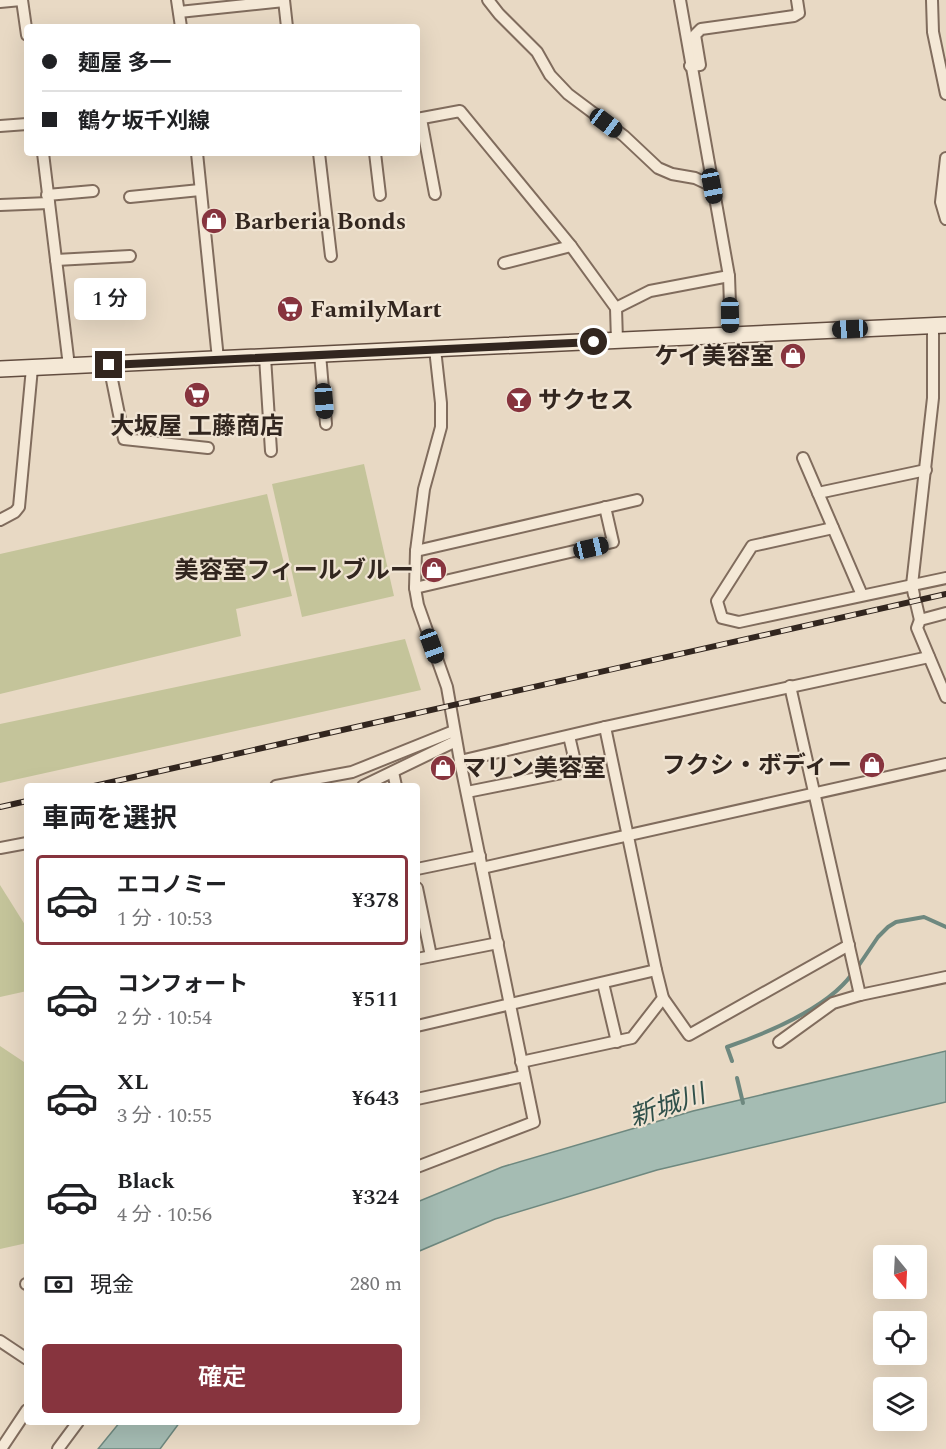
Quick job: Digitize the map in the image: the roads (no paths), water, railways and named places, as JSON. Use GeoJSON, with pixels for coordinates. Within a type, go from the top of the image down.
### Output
{"type":"FeatureCollection","features":[{"type":"Feature","properties":{"kind":"main road"},"geometry":{"type":"LineString","coordinates":[[0,369],[939,326]]}},
{"type":"Feature","properties":{"kind":"street"},"geometry":{"type":"LineString","coordinates":[[0,2],[21,0],[25,24]]}},
{"type":"Feature","properties":{"kind":"street"},"geometry":{"type":"LineString","coordinates":[[177,0],[181,24]]}},
{"type":"Feature","properties":{"kind":"street"},"geometry":{"type":"LineString","coordinates":[[179,12],[284,0],[287,24]]}},
{"type":"Feature","properties":{"kind":"street"},"geometry":{"type":"LineString","coordinates":[[488,0],[537,52],[550,75],[568,94],[624,136],[658,168],[672,174],[695,178],[712,186]]}},
{"type":"Feature","properties":{"kind":"street"},"geometry":{"type":"LineString","coordinates":[[680,0],[729,276],[731,334]]}},
{"type":"Feature","properties":{"kind":"street"},"geometry":{"type":"LineString","coordinates":[[690,66],[700,65],[695,35],[701,29],[794,16],[799,13],[797,0]]}},
{"type":"Feature","properties":{"kind":"street"},"geometry":{"type":"LineString","coordinates":[[932,0],[933,33],[946,94]]}},
{"type":"Feature","properties":{"kind":"street"},"geometry":{"type":"LineString","coordinates":[[420,119],[460,111],[571,246],[616,308],[616,341]]}},
{"type":"Feature","properties":{"kind":"street"},"geometry":{"type":"LineString","coordinates":[[0,126],[24,124]]}},
{"type":"Feature","properties":{"kind":"street"},"geometry":{"type":"LineString","coordinates":[[420,124],[435,194]]}},
{"type":"Feature","properties":{"kind":"street"},"geometry":{"type":"LineString","coordinates":[[43,156],[69,366]]}},
{"type":"Feature","properties":{"kind":"street"},"geometry":{"type":"LineString","coordinates":[[197,156],[218,360]]}},
{"type":"Feature","properties":{"kind":"street"},"geometry":{"type":"LineString","coordinates":[[320,156],[331,256]]}},
{"type":"Feature","properties":{"kind":"street"},"geometry":{"type":"LineString","coordinates":[[375,156],[380,195]]}},
{"type":"Feature","properties":{"kind":"street"},"geometry":{"type":"LineString","coordinates":[[946,158],[940,202],[946,219]]}},
{"type":"Feature","properties":{"kind":"street"},"geometry":{"type":"LineString","coordinates":[[130,197],[200,190]]}},
{"type":"Feature","properties":{"kind":"street"},"geometry":{"type":"LineString","coordinates":[[0,205],[93,191]]}},
{"type":"Feature","properties":{"kind":"street"},"geometry":{"type":"LineString","coordinates":[[504,264],[571,246]]}},
{"type":"Feature","properties":{"kind":"street"},"geometry":{"type":"LineString","coordinates":[[56,260],[130,256]]}},
{"type":"Feature","properties":{"kind":"street"},"geometry":{"type":"LineString","coordinates":[[616,308],[650,291],[729,276]]}},
{"type":"Feature","properties":{"kind":"street"},"geometry":{"type":"LineString","coordinates":[[939,326],[914,594],[920,620],[917,628],[946,697]]}},
{"type":"Feature","properties":{"kind":"street"},"geometry":{"type":"LineString","coordinates":[[420,1166],[534,1122],[466,792],[455,736],[452,705],[418,605],[415,588],[416,551],[424,489],[441,427],[441,403],[435,349]]}},
{"type":"Feature","properties":{"kind":"street"},"geometry":{"type":"LineString","coordinates":[[320,354],[326,424]]}},
{"type":"Feature","properties":{"kind":"street"},"geometry":{"type":"LineString","coordinates":[[265,357],[271,451]]}},
{"type":"Feature","properties":{"kind":"street"},"geometry":{"type":"LineString","coordinates":[[109,365],[124,439],[208,448]]}},
{"type":"Feature","properties":{"kind":"street"},"geometry":{"type":"LineString","coordinates":[[0,520],[15,512],[19,507],[32,368]]}},
{"type":"Feature","properties":{"kind":"street"},"geometry":{"type":"LineString","coordinates":[[803,458],[862,596]]}},
{"type":"Feature","properties":{"kind":"street"},"geometry":{"type":"LineString","coordinates":[[818,494],[926,470]]}},
{"type":"Feature","properties":{"kind":"street"},"geometry":{"type":"LineString","coordinates":[[416,551],[637,500]]}},
{"type":"Feature","properties":{"kind":"street"},"geometry":{"type":"LineString","coordinates":[[415,588],[613,542],[605,507]]}},
{"type":"Feature","properties":{"kind":"street"},"geometry":{"type":"LineString","coordinates":[[833,528],[752,546],[717,601],[722,618],[739,622],[862,596],[914,594],[946,578]]}},
{"type":"Feature","properties":{"kind":"street"},"geometry":{"type":"LineString","coordinates":[[920,620],[946,614]]}},
{"type":"Feature","properties":{"kind":"street"},"geometry":{"type":"LineString","coordinates":[[460,761],[605,727],[929,657]]}},
{"type":"Feature","properties":{"kind":"street"},"geometry":{"type":"LineString","coordinates":[[790,686],[860,995]]}},
{"type":"Feature","properties":{"kind":"street"},"geometry":{"type":"LineString","coordinates":[[605,727],[663,998],[689,1035],[849,945]]}},
{"type":"Feature","properties":{"kind":"street"},"geometry":{"type":"LineString","coordinates":[[369,783],[455,736]]}},
{"type":"Feature","properties":{"kind":"street"},"geometry":{"type":"LineString","coordinates":[[292,783],[352,772],[455,736]]}},
{"type":"Feature","properties":{"kind":"street"},"geometry":{"type":"LineString","coordinates":[[466,792],[577,770],[569,736]]}},
{"type":"Feature","properties":{"kind":"street"},"geometry":{"type":"LineString","coordinates":[[482,868],[946,764]]}},
{"type":"Feature","properties":{"kind":"street"},"geometry":{"type":"LineString","coordinates":[[393,772],[395,783]]}},
{"type":"Feature","properties":{"kind":"street"},"geometry":{"type":"LineString","coordinates":[[0,848],[24,844]]}},
{"type":"Feature","properties":{"kind":"street"},"geometry":{"type":"LineString","coordinates":[[420,868],[480,856]]}},
{"type":"Feature","properties":{"kind":"street"},"geometry":{"type":"LineString","coordinates":[[420,903],[431,956]]}},
{"type":"Feature","properties":{"kind":"street"},"geometry":{"type":"LineString","coordinates":[[420,958],[498,943]]}},
{"type":"Feature","properties":{"kind":"street"},"geometry":{"type":"LineString","coordinates":[[420,1025],[657,970]]}},
{"type":"Feature","properties":{"kind":"street"},"geometry":{"type":"LineString","coordinates":[[779,1042],[834,1003],[860,995],[946,977]]}},
{"type":"Feature","properties":{"kind":"street"},"geometry":{"type":"LineString","coordinates":[[603,982],[617,1042]]}},
{"type":"Feature","properties":{"kind":"street"},"geometry":{"type":"LineString","coordinates":[[521,1062],[632,1038],[663,998]]}},
{"type":"Feature","properties":{"kind":"street"},"geometry":{"type":"LineString","coordinates":[[420,1098],[524,1076]]}},
{"type":"Feature","properties":{"kind":"street"},"geometry":{"type":"LineString","coordinates":[[1,1345],[24,1357]]}},
{"type":"Feature","properties":{"kind":"street"},"geometry":{"type":"LineString","coordinates":[[1,1449],[24,1414]]}},
{"type":"Feature","properties":{"kind":"street"},"geometry":{"type":"LineString","coordinates":[[58,1449],[76,1425]]}},
{"type":"Feature","properties":{"kind":"waterway"},"geometry":{"type":"LineString","coordinates":[[857,968],[878,937],[896,922],[924,917],[946,927]]}},
{"type":"Feature","properties":{"kind":"waterway"},"geometry":{"type":"LineString","coordinates":[[732,1061],[727,1047],[778,1027],[812,1009],[841,987],[852,974]]}},
{"type":"Feature","properties":{"kind":"waterway"},"geometry":{"type":"LineString","coordinates":[[737,1078],[743,1103]]}},
{"type":"Feature","properties":{"kind":"railway"},"geometry":{"type":"LineString","coordinates":[[107,783],[946,594]]}},
{"type":"Feature","properties":{"kind":"railway"},"geometry":{"type":"LineString","coordinates":[[0,807],[24,802]]}},
{"type":"Feature","properties":{"kind":"place","name":"Barberia Bonds"},"geometry":{"type":"Point","coordinates":[214,221]}},
{"type":"Feature","properties":{"kind":"place","name":"FamilyMart"},"geometry":{"type":"Point","coordinates":[290,309]}},
{"type":"Feature","properties":{"kind":"place","name":"ケイ美容室"},"geometry":{"type":"Point","coordinates":[793,356]}},
{"type":"Feature","properties":{"kind":"place","name":"大坂屋 工藤商店"},"geometry":{"type":"Point","coordinates":[197,395]}},
{"type":"Feature","properties":{"kind":"place","name":"サクセス"},"geometry":{"type":"Point","coordinates":[519,400]}},
{"type":"Feature","properties":{"kind":"place","name":"美容室フィールブルー"},"geometry":{"type":"Point","coordinates":[434,570]}},
{"type":"Feature","properties":{"kind":"place","name":"フクシ・ボディー"},"geometry":{"type":"Point","coordinates":[872,765]}},
{"type":"Feature","properties":{"kind":"place","name":"マリン美容室"},"geometry":{"type":"Point","coordinates":[443,768]}},
{"type":"Feature","properties":{"kind":"water label","name":"新城川"},"geometry":{"type":"Point","coordinates":[667,1105]}}]}
